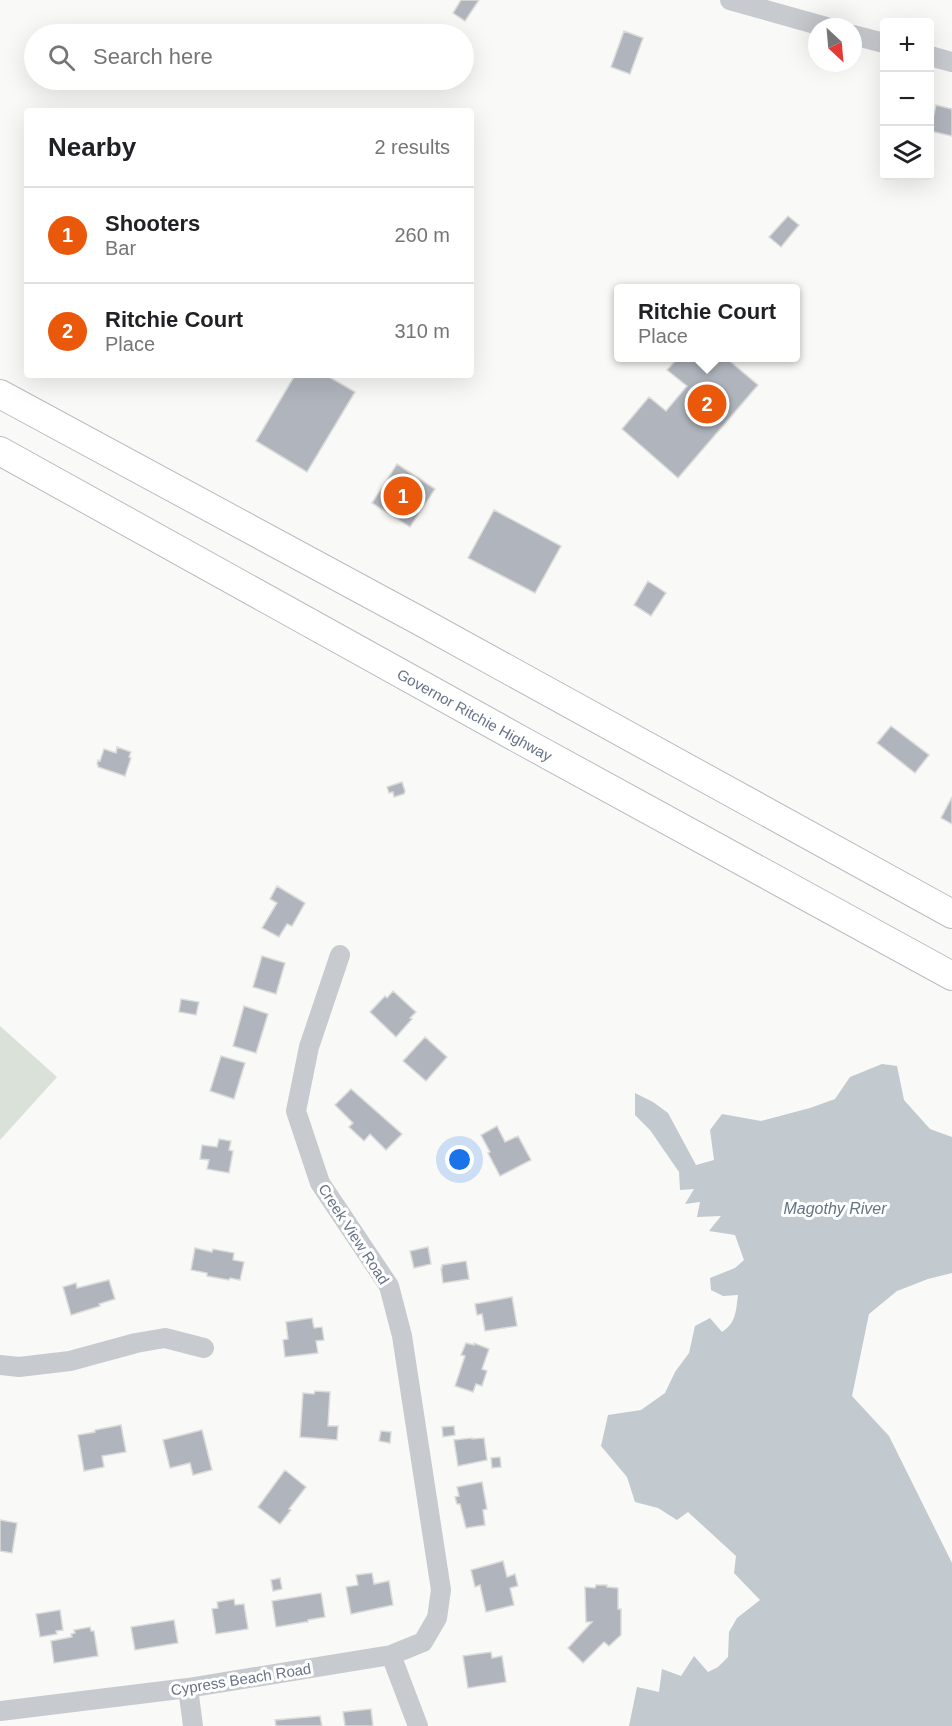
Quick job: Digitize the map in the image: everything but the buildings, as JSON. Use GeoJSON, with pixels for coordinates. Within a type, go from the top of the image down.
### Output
{"type":"FeatureCollection","features":[{"type":"Feature","properties":{"kind":"highway"},"geometry":{"type":"LineString","coordinates":[[0,394],[429,626],[952,914]]}},
{"type":"Feature","properties":{"kind":"highway","name":"Governor Ritchie Highway"},"geometry":{"type":"LineString","coordinates":[[0,451],[952,976]]}},
{"type":"Feature","properties":{"kind":"street"},"geometry":{"type":"LineString","coordinates":[[730,0],[808,22]]}},
{"type":"Feature","properties":{"kind":"street"},"geometry":{"type":"LineString","coordinates":[[862,37],[880,42]]}},
{"type":"Feature","properties":{"kind":"street"},"geometry":{"type":"LineString","coordinates":[[934,57],[952,62]]}},
{"type":"Feature","properties":{"kind":"street","name":"Creek View Road"},"geometry":{"type":"LineString","coordinates":[[340,955],[309,1047],[296,1111],[320,1183],[389,1286],[402,1336],[441,1590]]}},
{"type":"Feature","properties":{"kind":"street"},"geometry":{"type":"LineString","coordinates":[[0,1365],[19,1367],[70,1361],[136,1343],[165,1338],[204,1348]]}},
{"type":"Feature","properties":{"kind":"street","name":"Cypress Beach Road"},"geometry":{"type":"LineString","coordinates":[[0,1711],[188,1688],[391,1655],[423,1642],[437,1618],[441,1590]]}},
{"type":"Feature","properties":{"kind":"street"},"geometry":{"type":"LineString","coordinates":[[391,1655],[418,1726]]}},
{"type":"Feature","properties":{"kind":"street"},"geometry":{"type":"LineString","coordinates":[[188,1688],[193,1726]]}},
{"type":"Feature","properties":{"kind":"shaded area"},"geometry":{"type":"Polygon","coordinates":[[[0,1026],[57,1077],[0,1140],[0,1026]]]}},
{"type":"Feature","properties":{"kind":"water","name":"Magothy River"},"geometry":{"type":"Polygon","coordinates":[[[882,1064],[897,1066],[904,1100],[930,1129],[952,1137],[952,1273],[897,1291],[869,1314],[852,1396],[889,1436],[952,1563],[952,1726],[629,1726],[637,1687],[659,1692],[662,1669],[681,1676],[694,1656],[708,1672],[718,1667],[728,1657],[729,1632],[737,1618],[760,1600],[734,1573],[736,1556],[688,1512],[677,1520],[658,1508],[635,1502],[627,1477],[601,1446],[608,1415],[641,1410],[665,1393],[675,1372],[689,1353],[695,1326],[710,1318],[722,1332],[730,1325],[737,1306],[738,1295],[723,1296],[711,1290],[710,1278],[735,1268],[744,1260],[735,1235],[709,1231],[721,1216],[697,1217],[700,1202],[685,1204],[694,1189],[680,1190],[679,1172],[650,1130],[635,1115],[635,1093],[668,1113],[696,1165],[714,1160],[710,1130],[722,1114],[761,1121],[810,1108],[835,1099],[850,1077],[882,1064]]]}},
{"type":"Feature","properties":{"kind":"place","name":"Ritchie Court"},"geometry":{"type":"Point","coordinates":[707,404]}},
{"type":"Feature","properties":{"kind":"place","name":"Shooters"},"geometry":{"type":"Point","coordinates":[403,496]}}]}
